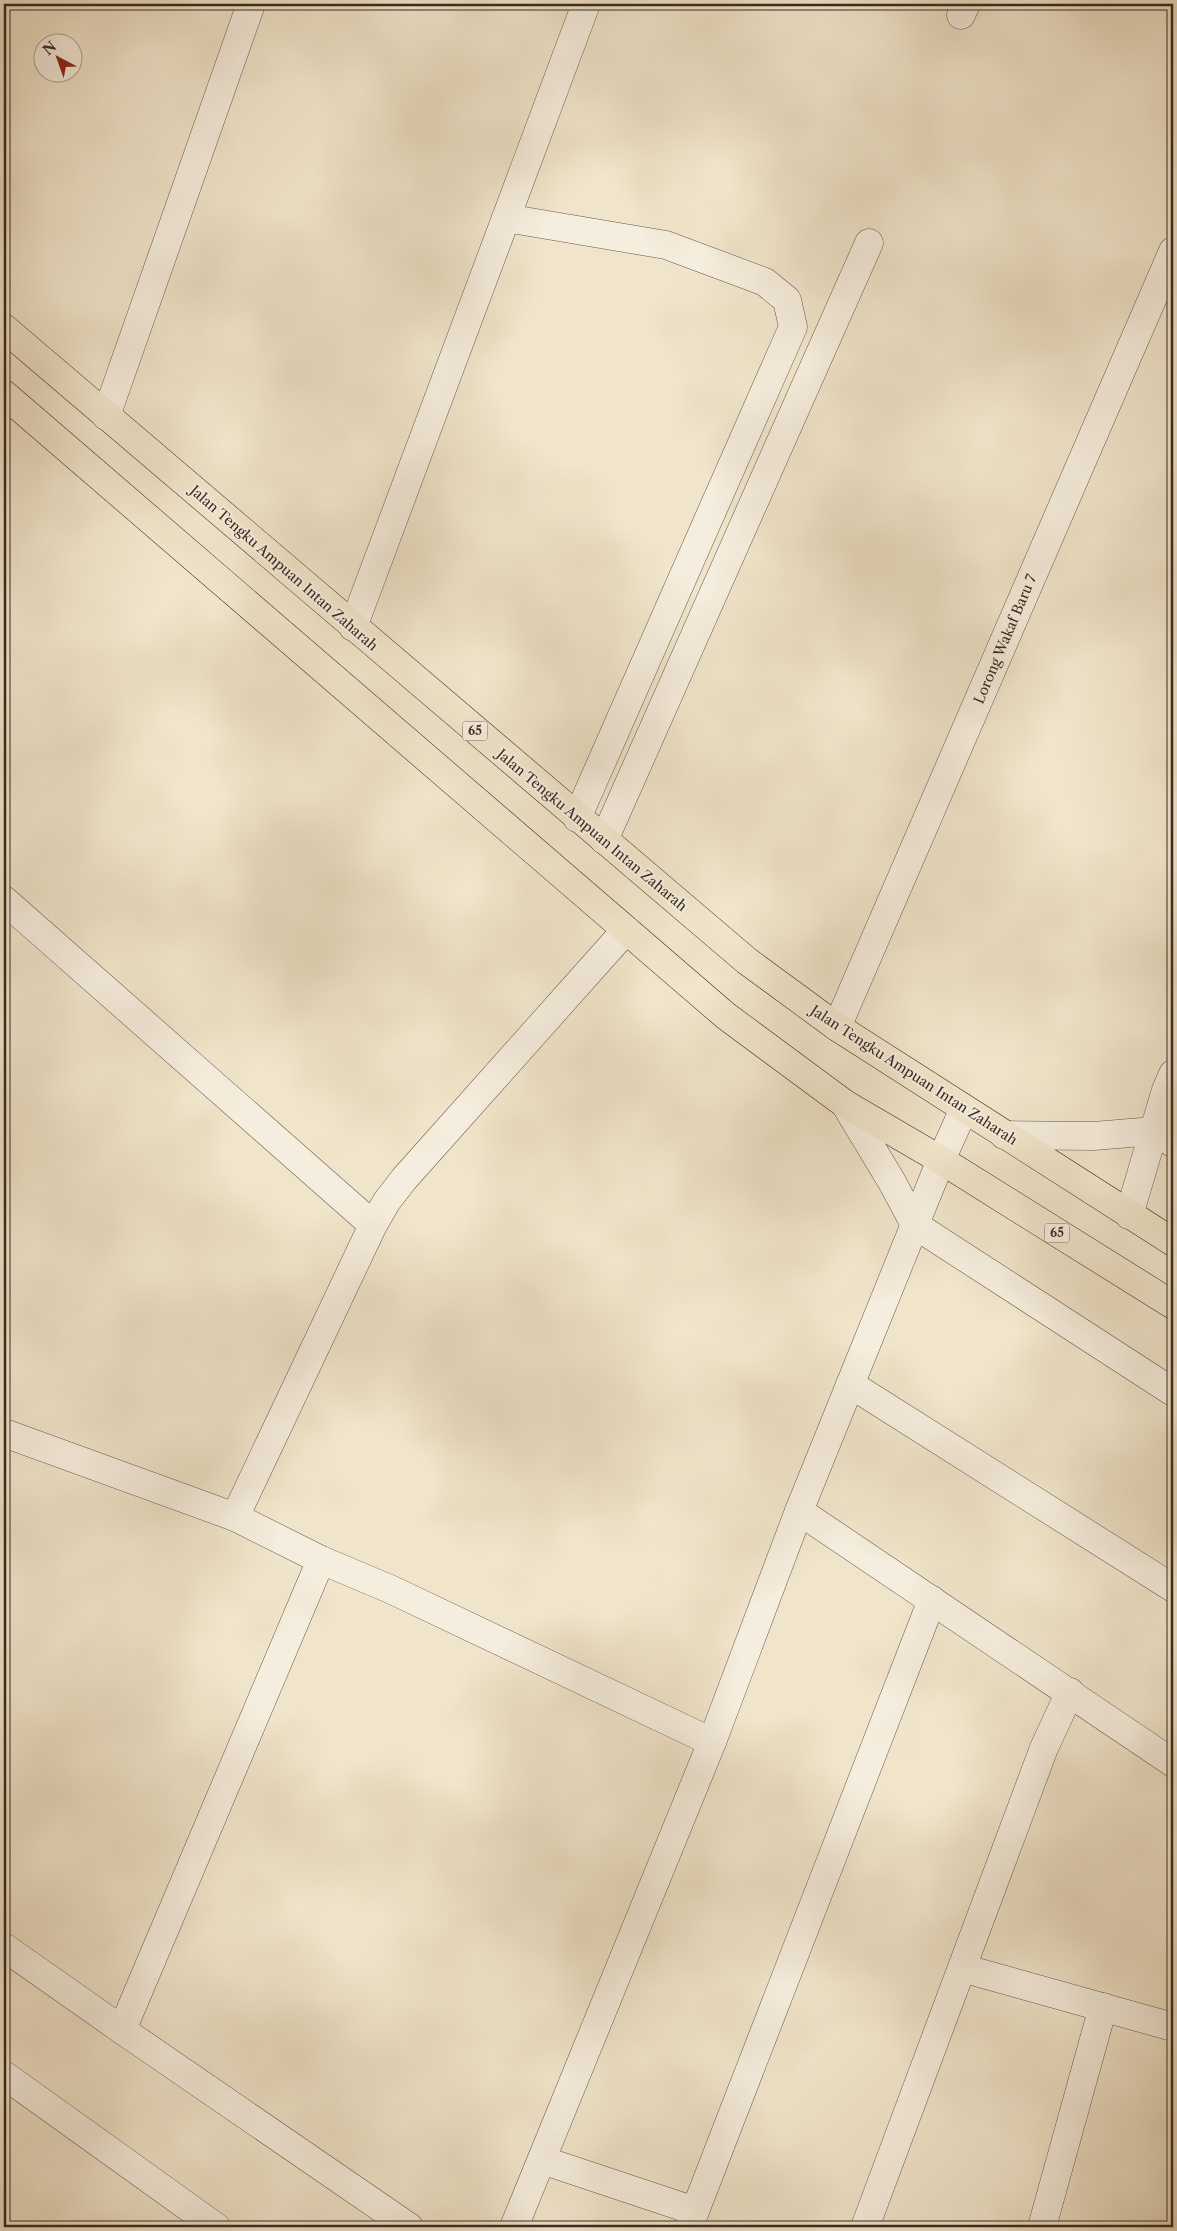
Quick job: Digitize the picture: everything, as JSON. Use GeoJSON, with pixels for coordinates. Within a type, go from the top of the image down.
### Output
{"type":"FeatureCollection","features":[{"type":"Feature","properties":{"kind":"main road","name":"Jalan Tengku Ampuan Intan Zaharah"},"geometry":{"type":"LineString","coordinates":[[4,328],[747,961],[837,1027],[1173,1242]]}},
{"type":"Feature","properties":{"kind":"main road","name":"65"},"geometry":{"type":"LineString","coordinates":[[4,394],[726,1016],[845,1104],[941,1160],[1173,1306]]}},
{"type":"Feature","properties":{"kind":"street"},"geometry":{"type":"LineString","coordinates":[[106,416],[251,4]]}},
{"type":"Feature","properties":{"kind":"street"},"geometry":{"type":"LineString","coordinates":[[353,626],[586,4]]}},
{"type":"Feature","properties":{"kind":"street"},"geometry":{"type":"LineString","coordinates":[[506,218],[666,245],[765,282],[787,300],[793,328],[577,818]]}},
{"type":"Feature","properties":{"kind":"street"},"geometry":{"type":"LineString","coordinates":[[604,840],[869,243]]}},
{"type":"Feature","properties":{"kind":"street","name":"Lorong Wakaf Baru 7"},"geometry":{"type":"LineString","coordinates":[[837,1027],[1173,251]]}},
{"type":"Feature","properties":{"kind":"street"},"geometry":{"type":"LineString","coordinates":[[4,900],[372,1225]]}},
{"type":"Feature","properties":{"kind":"street"},"geometry":{"type":"LineString","coordinates":[[235,1517],[372,1225],[388,1200],[404,1179],[626,930]]}},
{"type":"Feature","properties":{"kind":"street"},"geometry":{"type":"LineString","coordinates":[[1129,1214],[1163,1137],[1166,1090],[1173,1074]]}},
{"type":"Feature","properties":{"kind":"street"},"geometry":{"type":"LineString","coordinates":[[845,1104],[892,1182],[915,1225],[1173,1392]]}},
{"type":"Feature","properties":{"kind":"street"},"geometry":{"type":"LineString","coordinates":[[514,2227],[712,1742],[799,1511],[850,1384],[941,1160],[964,1109]]}},
{"type":"Feature","properties":{"kind":"street"},"geometry":{"type":"LineString","coordinates":[[1004,1134],[1163,1137]]}},
{"type":"Feature","properties":{"kind":"street"},"geometry":{"type":"LineString","coordinates":[[850,1384],[1173,1588]]}},
{"type":"Feature","properties":{"kind":"street"},"geometry":{"type":"LineString","coordinates":[[4,1433],[235,1517],[321,1560],[390,1589],[712,1742]]}},
{"type":"Feature","properties":{"kind":"street"},"geometry":{"type":"LineString","coordinates":[[799,1511],[1173,1763]]}},
{"type":"Feature","properties":{"kind":"street"},"geometry":{"type":"LineString","coordinates":[[122,2030],[321,1560]]}},
{"type":"Feature","properties":{"kind":"street"},"geometry":{"type":"LineString","coordinates":[[542,2160],[692,2219],[932,1600]]}},
{"type":"Feature","properties":{"kind":"street"},"geometry":{"type":"LineString","coordinates":[[865,2227],[1044,1748],[1070,1692]]}},
{"type":"Feature","properties":{"kind":"street"},"geometry":{"type":"LineString","coordinates":[[4,1946],[122,2030],[409,2227]]}},
{"type":"Feature","properties":{"kind":"street"},"geometry":{"type":"LineString","coordinates":[[962,1968],[1173,2027]]}},
{"type":"Feature","properties":{"kind":"street"},"geometry":{"type":"LineString","coordinates":[[1042,2227],[1103,2008]]}},
{"type":"Feature","properties":{"kind":"street"},"geometry":{"type":"LineString","coordinates":[[4,2075],[216,2227]]}}]}
